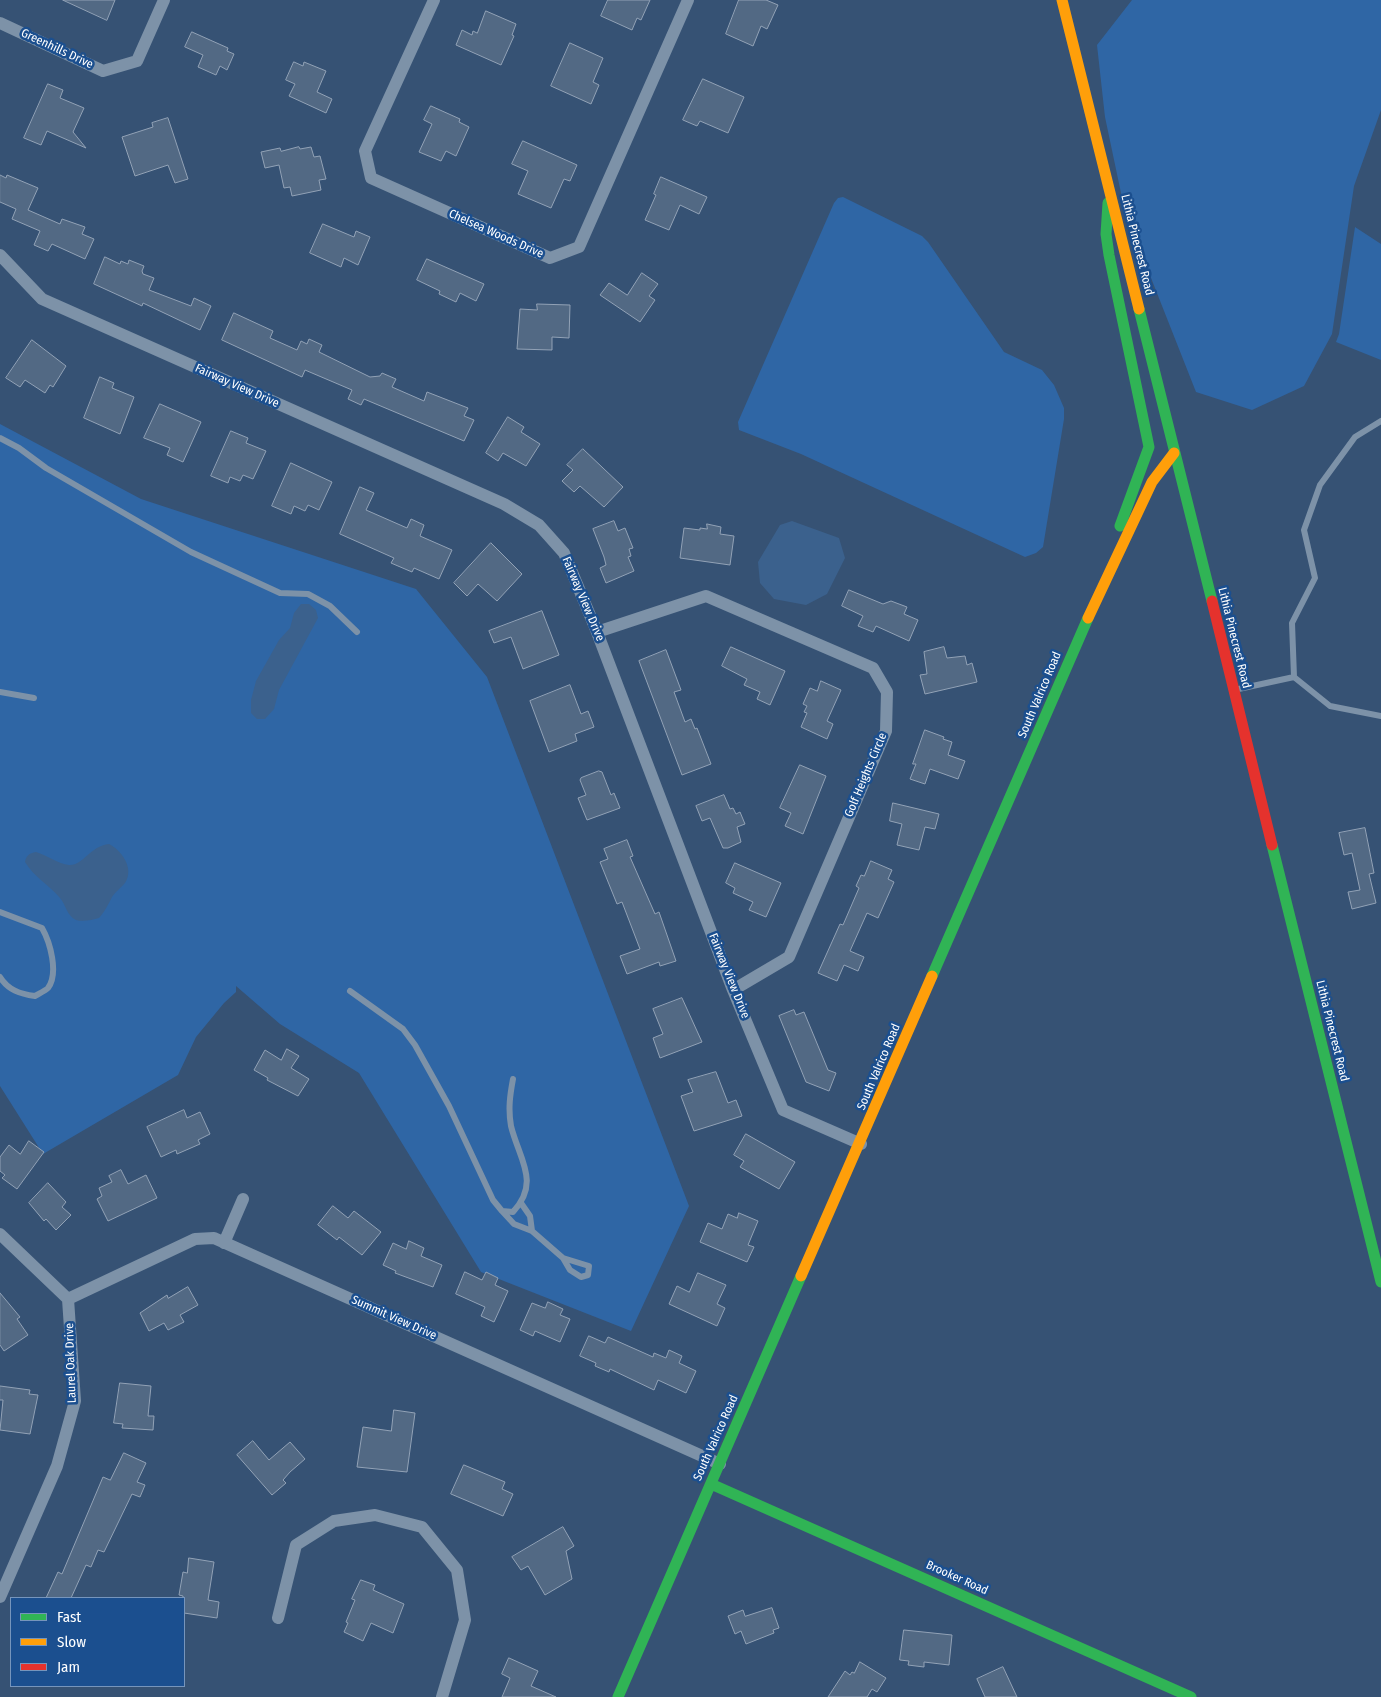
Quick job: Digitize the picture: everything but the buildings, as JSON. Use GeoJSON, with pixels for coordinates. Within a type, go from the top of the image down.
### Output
{"type":"FeatureCollection","features":[{"type":"Feature","properties":{"kind":"street","name":"Greenhills Drive"},"geometry":{"type":"LineString","coordinates":[[0,23],[103,70],[137,61],[164,0]]}},
{"type":"Feature","properties":{"kind":"street","name":"Chelsea Woods Drive"},"geometry":{"type":"LineString","coordinates":[[434,0],[365,151],[371,178],[550,258],[579,247],[688,0]]}},
{"type":"Feature","properties":{"kind":"street","name":"Lithia Pinecrest Road"},"geometry":{"type":"LineString","coordinates":[[1062,0],[1381,1282]]}},
{"type":"Feature","properties":{"kind":"street"},"geometry":{"type":"LineString","coordinates":[[1098,595],[1108,558],[1149,447],[1144,415],[1109,255],[1106,225],[1110,192]]}},
{"type":"Feature","properties":{"kind":"street","name":"Fairway View Drive"},"geometry":{"type":"LineString","coordinates":[[0,255],[42,300],[504,504],[539,525],[564,553],[597,632],[733,990],[783,1110],[861,1144]]}},
{"type":"Feature","properties":{"kind":"street","name":"South Valrico Road"},"geometry":{"type":"LineString","coordinates":[[618,1697],[861,1144],[1098,595],[1152,482],[1174,453]]}},
{"type":"Feature","properties":{"kind":"street","name":"Golf Heights Circle"},"geometry":{"type":"LineString","coordinates":[[597,632],[706,596],[873,668],[886,692],[886,730],[788,957],[733,990]]}},
{"type":"Feature","properties":{"kind":"street"},"geometry":{"type":"LineString","coordinates":[[224,1243],[244,1199]]}},
{"type":"Feature","properties":{"kind":"street"},"geometry":{"type":"LineString","coordinates":[[0,1234],[68,1299]]}},
{"type":"Feature","properties":{"kind":"street","name":"Summit View Drive"},"geometry":{"type":"LineString","coordinates":[[68,1299],[195,1239],[214,1238],[720,1464]]}},
{"type":"Feature","properties":{"kind":"street","name":"Laurel Oak Drive"},"geometry":{"type":"LineString","coordinates":[[0,1597],[57,1466],[75,1400],[68,1299]]}},
{"type":"Feature","properties":{"kind":"street","name":"Brooker Road"},"geometry":{"type":"LineString","coordinates":[[711,1484],[1191,1697]]}},
{"type":"Feature","properties":{"kind":"street"},"geometry":{"type":"LineString","coordinates":[[278,1618],[296,1545],[334,1521],[375,1515],[422,1527],[457,1570],[465,1620],[442,1697]]}},
{"type":"Feature","properties":{"kind":"lane"},"geometry":{"type":"LineString","coordinates":[[1381,421],[1355,437],[1320,485],[1304,530],[1315,578],[1292,623],[1294,677],[1330,706],[1381,716]]}},
{"type":"Feature","properties":{"kind":"lane"},"geometry":{"type":"LineString","coordinates":[[0,438],[19,448],[46,468],[191,552],[280,592],[308,594],[323,602],[330,606],[357,632]]}},
{"type":"Feature","properties":{"kind":"lane"},"geometry":{"type":"LineString","coordinates":[[1233,690],[1294,677]]}},
{"type":"Feature","properties":{"kind":"lane"},"geometry":{"type":"LineString","coordinates":[[0,692],[34,698]]}},
{"type":"Feature","properties":{"kind":"lane"},"geometry":{"type":"LineString","coordinates":[[0,912],[42,928],[48,939],[53,975],[48,988],[35,996],[20,994],[5,984],[0,977]]}},
{"type":"Feature","properties":{"kind":"lane"},"geometry":{"type":"LineString","coordinates":[[350,991],[403,1030],[415,1045],[449,1106],[493,1200],[514,1224],[532,1231],[563,1258]]}},
{"type":"Feature","properties":{"kind":"lane"},"geometry":{"type":"LineString","coordinates":[[502,1211],[513,1212],[521,1203],[527,1186],[527,1171],[511,1126],[508,1103],[513,1079]]}},
{"type":"Feature","properties":{"kind":"lane"},"geometry":{"type":"LineString","coordinates":[[521,1203],[530,1216],[532,1231]]}},
{"type":"Feature","properties":{"kind":"shaded area"},"geometry":{"type":"Polygon","coordinates":[[[1132,0],[1381,0],[1381,110],[1354,186],[1332,334],[1304,386],[1252,410],[1196,392],[1125,212],[1105,117],[1097,45],[1132,0]]]}},
{"type":"Feature","properties":{"kind":"shaded area"},"geometry":{"type":"Polygon","coordinates":[[[843,197],[922,236],[1004,352],[1042,370],[1054,385],[1064,408],[1064,419],[1043,547],[1036,553],[1025,557],[801,454],[739,430],[738,422],[834,203],[838,198],[843,197]]]}},
{"type":"Feature","properties":{"kind":"shaded area"},"geometry":{"type":"Polygon","coordinates":[[[1355,227],[1381,244],[1381,360],[1336,342],[1339,334],[1355,227]]]}},
{"type":"Feature","properties":{"kind":"shaded area"},"geometry":{"type":"Polygon","coordinates":[[[0,424],[141,499],[416,589],[487,677],[689,1206],[631,1331],[481,1272],[359,1073],[280,1024],[236,986],[236,992],[224,1003],[196,1037],[178,1075],[43,1154],[0,1086],[0,424]]]}},
{"type":"Feature","properties":{"kind":"shaded area"},"geometry":{"type":"Polygon","coordinates":[[[792,521],[839,538],[845,558],[827,594],[806,605],[774,599],[760,583],[758,562],[780,525],[792,521]]]}},
{"type":"Feature","properties":{"kind":"shaded area"},"geometry":{"type":"Polygon","coordinates":[[[301,604],[309,604],[316,610],[318,618],[279,690],[274,709],[265,719],[257,719],[251,713],[251,700],[256,681],[279,640],[290,628],[294,613],[301,604]]]}},
{"type":"Feature","properties":{"kind":"shaded area"},"geometry":{"type":"Polygon","coordinates":[[[109,844],[125,860],[128,877],[125,883],[113,895],[99,918],[82,921],[73,918],[60,898],[25,862],[28,855],[36,852],[61,863],[74,864],[97,848],[109,844]]]}},
{"type":"Feature","properties":{"kind":"traffic: fast"},"geometry":{"type":"LineString","coordinates":[[1108,203],[1106,234],[1109,255],[1149,447],[1120,526]]}},
{"type":"Feature","properties":{"kind":"traffic: fast"},"geometry":{"type":"LineString","coordinates":[[1139,309],[1212,601]]}},
{"type":"Feature","properties":{"kind":"traffic: fast"},"geometry":{"type":"LineString","coordinates":[[932,976],[1088,618]]}},
{"type":"Feature","properties":{"kind":"traffic: fast"},"geometry":{"type":"LineString","coordinates":[[1272,845],[1381,1282]]}},
{"type":"Feature","properties":{"kind":"traffic: fast"},"geometry":{"type":"LineString","coordinates":[[618,1697],[801,1276]]}},
{"type":"Feature","properties":{"kind":"traffic: fast"},"geometry":{"type":"LineString","coordinates":[[711,1484],[1191,1697]]}},
{"type":"Feature","properties":{"kind":"traffic: slow"},"geometry":{"type":"LineString","coordinates":[[1062,0],[1139,309]]}},
{"type":"Feature","properties":{"kind":"traffic: slow"},"geometry":{"type":"LineString","coordinates":[[1088,618],[1152,482],[1174,453]]}},
{"type":"Feature","properties":{"kind":"traffic: slow"},"geometry":{"type":"LineString","coordinates":[[801,1276],[932,976]]}},
{"type":"Feature","properties":{"kind":"traffic: jam"},"geometry":{"type":"LineString","coordinates":[[1212,601],[1272,845]]}}]}
